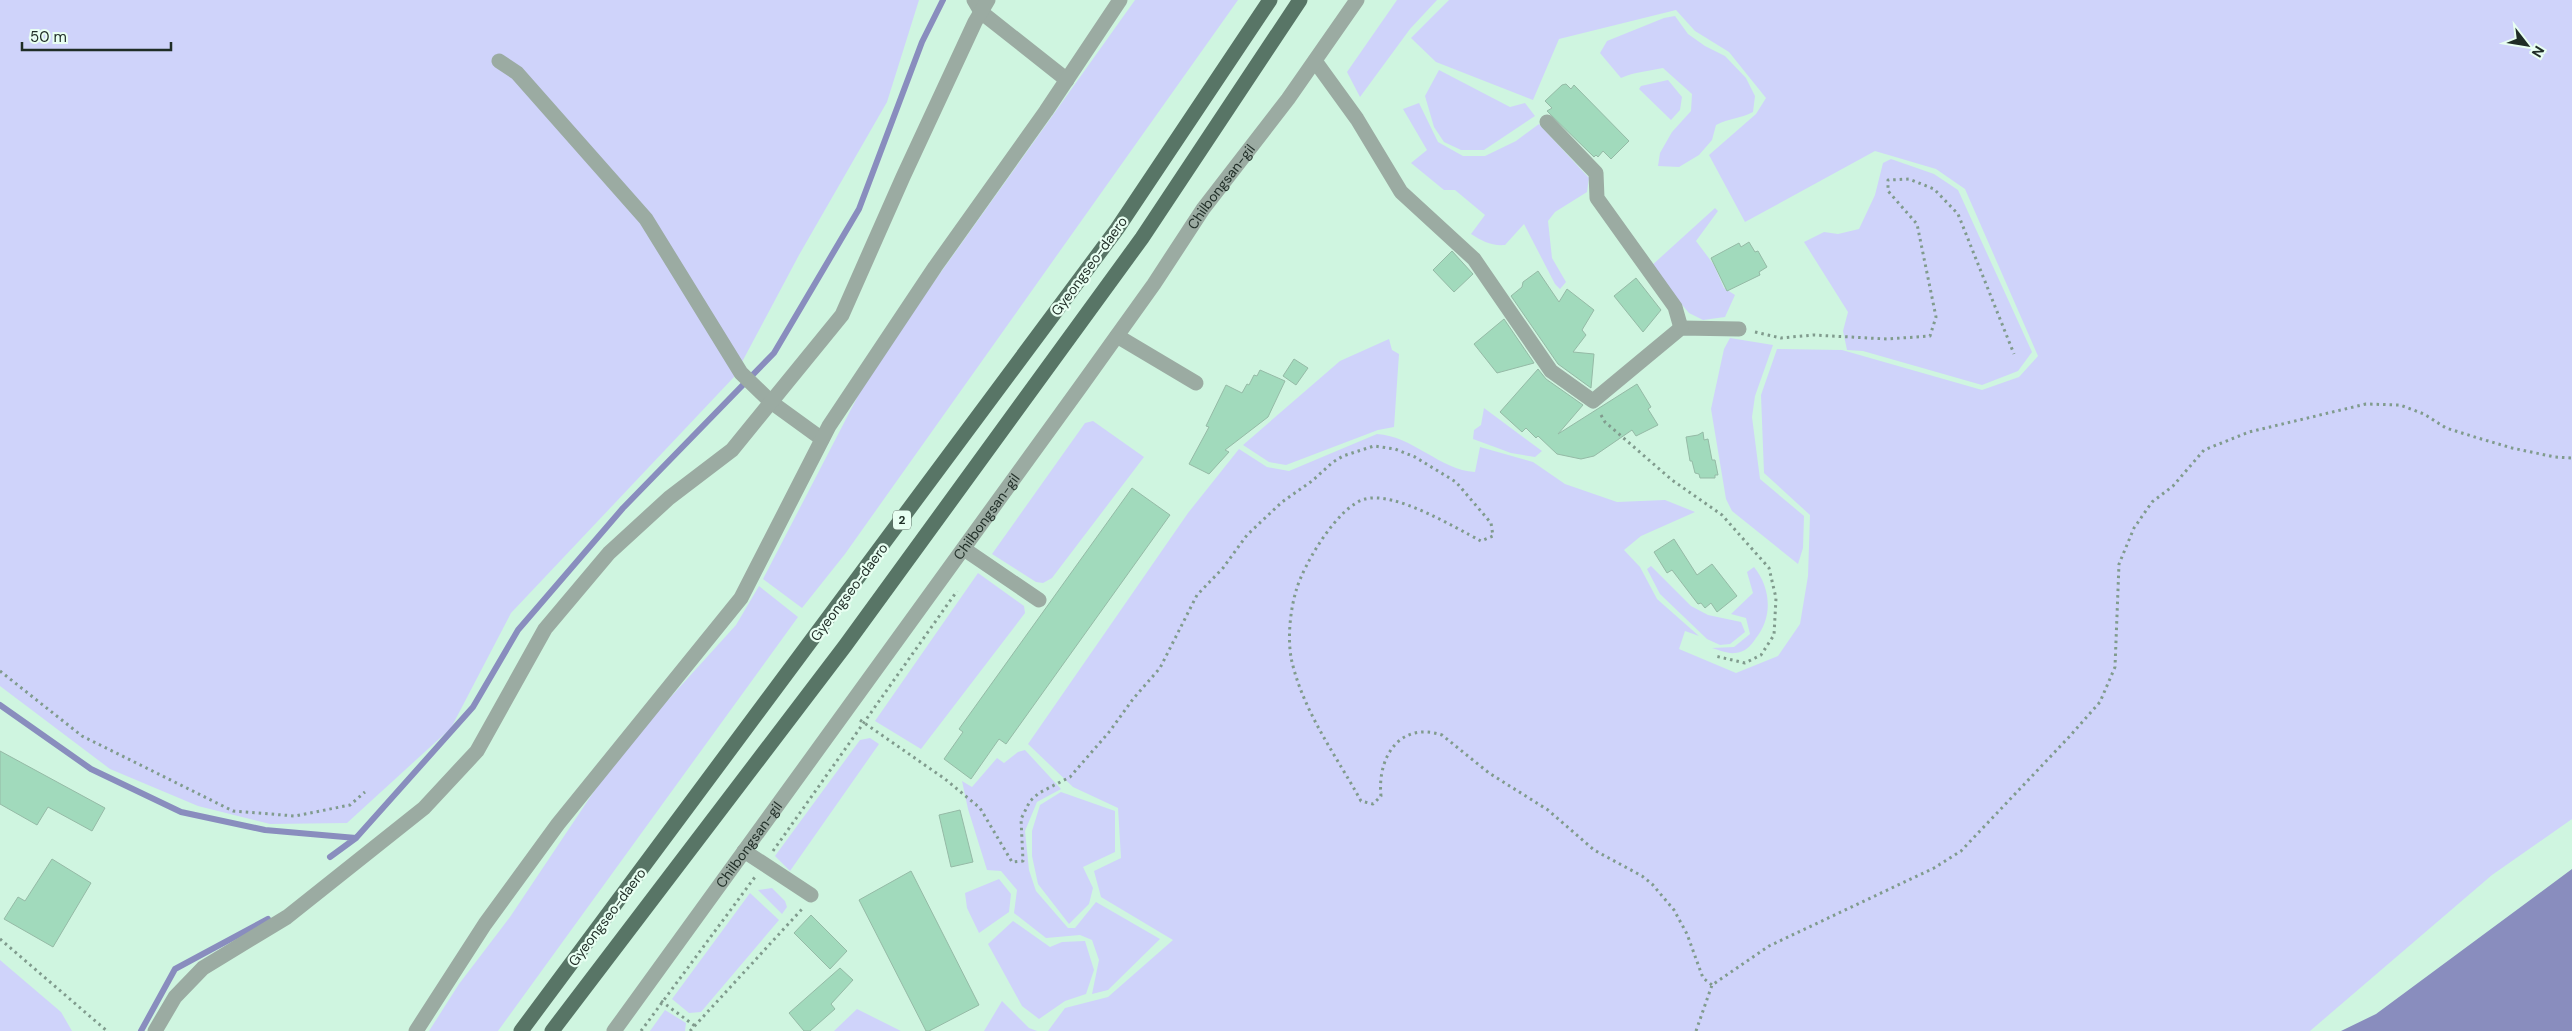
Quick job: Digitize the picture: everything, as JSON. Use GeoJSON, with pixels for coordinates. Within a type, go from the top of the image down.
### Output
{"type":"FeatureCollection","features":[{"type":"Feature","properties":{"kind":"main road","name":"Gyeongseo-daero"},"geometry":{"type":"LineString","coordinates":[[521,1031],[1118,229],[1270,0]]}},
{"type":"Feature","properties":{"kind":"main road","name":"Gyeongseo-daero"},"geometry":{"type":"LineString","coordinates":[[552,1031],[844,646],[1142,238],[1300,0]]}},
{"type":"Feature","properties":{"kind":"street"},"geometry":{"type":"LineString","coordinates":[[416,1031],[485,924],[558,824],[741,598],[822,439],[935,267],[1067,80],[1120,0]]}},
{"type":"Feature","properties":{"kind":"street","name":"Chilbongsan-gil"},"geometry":{"type":"LineString","coordinates":[[614,1031],[1117,336],[1203,209],[1315,61],[1358,0]]}},
{"type":"Feature","properties":{"kind":"street"},"geometry":{"type":"LineString","coordinates":[[154,1031],[176,997],[203,968],[286,917],[424,808],[477,751],[545,629],[609,553],[669,498],[732,450],[842,315],[981,4],[1067,80]]}},
{"type":"Feature","properties":{"kind":"street"},"geometry":{"type":"LineString","coordinates":[[499,61],[517,73],[646,219],[742,373],[771,402],[822,439]]}},
{"type":"Feature","properties":{"kind":"street"},"geometry":{"type":"LineString","coordinates":[[1315,61],[1357,119],[1401,192],[1474,258],[1552,371],[1592,402],[1681,328],[1739,329]]}},
{"type":"Feature","properties":{"kind":"street"},"geometry":{"type":"LineString","coordinates":[[1547,122],[1596,173],[1597,198],[1675,307],[1681,328]]}},
{"type":"Feature","properties":{"kind":"street"},"geometry":{"type":"LineString","coordinates":[[1117,336],[1196,383]]}},
{"type":"Feature","properties":{"kind":"street"},"geometry":{"type":"LineString","coordinates":[[964,549],[1039,600]]}},
{"type":"Feature","properties":{"kind":"street"},"geometry":{"type":"LineString","coordinates":[[744,851],[808,893]]}},
{"type":"Feature","properties":{"kind":"path"},"geometry":{"type":"LineString","coordinates":[[1739,329],[1781,338],[1813,335],[1887,339],[1930,336],[1936,317],[1917,224],[1888,191],[1888,180],[1909,178],[1934,189],[1958,214],[2014,354]]}},
{"type":"Feature","properties":{"kind":"path"},"geometry":{"type":"LineString","coordinates":[[1592,402],[1606,422],[1672,480],[1722,515],[1769,568],[1776,598],[1774,634],[1761,655],[1745,663],[1715,656]]}},
{"type":"Feature","properties":{"kind":"path"},"geometry":{"type":"LineString","coordinates":[[1696,1031],[1712,985],[1769,946],[1876,897],[1934,868],[1961,851],[2100,702],[2115,667],[2119,564],[2134,528],[2152,502],[2173,486],[2204,450],[2263,428],[2339,410],[2375,404],[2400,405],[2424,414],[2446,428],[2512,448],[2572,458]]}},
{"type":"Feature","properties":{"kind":"path"},"geometry":{"type":"LineString","coordinates":[[847,711],[945,780],[980,808],[996,838],[1012,862],[1023,861],[1020,833],[1025,808],[1039,793],[1074,773],[1110,731],[1133,699],[1160,668],[1197,595],[1223,568],[1247,536],[1282,502],[1342,456],[1374,446],[1394,449],[1415,456],[1456,482],[1492,523],[1492,536],[1481,541],[1407,504],[1390,500],[1365,498],[1347,509],[1333,523],[1302,577],[1293,603],[1290,643],[1292,665],[1310,711],[1361,802],[1373,804],[1382,796],[1379,779],[1381,768],[1386,758],[1402,739],[1414,733],[1433,732],[1442,735],[1489,773],[1548,810],[1594,850],[1642,876],[1652,884],[1666,900],[1682,926],[1702,978],[1712,985]]}},
{"type":"Feature","properties":{"kind":"path"},"geometry":{"type":"LineString","coordinates":[[641,1031],[764,864],[957,590]]}},
{"type":"Feature","properties":{"kind":"path"},"geometry":{"type":"LineString","coordinates":[[0,670],[82,736],[233,811],[296,816],[350,805],[365,792]]}},
{"type":"Feature","properties":{"kind":"path"},"geometry":{"type":"LineString","coordinates":[[690,1031],[803,907],[808,893]]}},
{"type":"Feature","properties":{"kind":"path"},"geometry":{"type":"LineString","coordinates":[[0,939],[107,1031]]}},
{"type":"Feature","properties":{"kind":"path"},"geometry":{"type":"LineString","coordinates":[[644,988],[695,1026]]}},
{"type":"Feature","properties":{"kind":"shaded area"},"geometry":{"type":"Polygon","coordinates":[[[0,0],[919,0],[887,102],[799,255],[734,377],[511,613],[451,728],[347,823],[270,824],[198,806],[110,769],[0,686],[0,0]]]}},
{"type":"Feature","properties":{"kind":"shaded area"},"geometry":{"type":"Polygon","coordinates":[[[1135,0],[1238,0],[845,554],[802,608],[763,579],[860,392],[916,307],[1135,0]]]}},
{"type":"Feature","properties":{"kind":"shaded area"},"geometry":{"type":"Polygon","coordinates":[[[1397,0],[1437,0],[1410,29],[1360,97],[1347,72],[1397,0]]]}},
{"type":"Feature","properties":{"kind":"shaded area"},"geometry":{"type":"Polygon","coordinates":[[[1449,0],[2572,0],[2572,819],[2492,875],[2310,1031],[1048,1031],[1065,1008],[1108,997],[1173,940],[1101,897],[1094,871],[1121,858],[1118,808],[1073,787],[1028,744],[1188,513],[1239,449],[1267,467],[1289,471],[1377,434],[1403,440],[1450,466],[1475,472],[1480,447],[1533,462],[1565,484],[1617,502],[1665,500],[1695,512],[1641,536],[1624,550],[1640,567],[1657,599],[1699,636],[1685,631],[1679,649],[1736,673],[1778,656],[1800,624],[1808,576],[1810,515],[1764,473],[1761,395],[1777,349],[1842,350],[1982,390],[2019,377],[2038,356],[1965,189],[1936,169],[1875,151],[1745,222],[1709,155],[1756,114],[1766,98],[1729,52],[1695,31],[1676,10],[1559,39],[1533,100],[1436,62],[1411,38],[1449,0]]]}},
{"type":"Feature","properties":{"kind":"shaded area"},"geometry":{"type":"Polygon","coordinates":[[[1675,16],[1688,34],[1705,46],[1725,56],[1746,78],[1755,96],[1753,112],[1716,125],[1712,140],[1699,155],[1679,167],[1658,166],[1660,153],[1672,132],[1691,111],[1692,94],[1663,68],[1621,78],[1600,53],[1607,41],[1664,18],[1675,16]]]}},
{"type":"Feature","properties":{"kind":"shaded area"},"geometry":{"type":"Polygon","coordinates":[[[1439,70],[1510,107],[1525,103],[1535,116],[1484,150],[1461,150],[1444,142],[1434,127],[1425,96],[1439,70]]]}},
{"type":"Feature","properties":{"kind":"shaded area"},"geometry":{"type":"Polygon","coordinates":[[[1668,80],[1682,97],[1680,110],[1671,120],[1639,89],[1641,86],[1668,80]]]}},
{"type":"Feature","properties":{"kind":"shaded area"},"geometry":{"type":"Polygon","coordinates":[[[1419,103],[1438,142],[1463,156],[1485,156],[1516,141],[1539,124],[1589,178],[1587,192],[1555,212],[1548,221],[1552,258],[1566,282],[1560,289],[1555,284],[1524,224],[1505,245],[1491,244],[1479,239],[1471,234],[1485,215],[1455,190],[1444,190],[1411,163],[1427,150],[1403,109],[1419,103]]]}},
{"type":"Feature","properties":{"kind":"shaded area"},"geometry":{"type":"Polygon","coordinates":[[[1891,159],[1934,174],[1958,190],[2032,352],[2018,371],[1982,385],[1863,351],[1847,350],[1843,331],[1848,312],[1804,242],[1824,232],[1838,234],[1859,229],[1875,195],[1883,163],[1891,159]]]}},
{"type":"Feature","properties":{"kind":"shaded area"},"geometry":{"type":"Polygon","coordinates":[[[1715,208],[1718,211],[1696,241],[1714,265],[1724,288],[1735,295],[1725,317],[1703,320],[1689,313],[1650,267],[1715,208]]]}},
{"type":"Feature","properties":{"kind":"shaded area"},"geometry":{"type":"Polygon","coordinates":[[[1730,338],[1773,345],[1755,396],[1752,417],[1760,479],[1804,516],[1803,548],[1798,564],[1732,511],[1726,499],[1711,409],[1724,349],[1730,338]]]}},
{"type":"Feature","properties":{"kind":"shaded area"},"geometry":{"type":"Polygon","coordinates":[[[1389,339],[1392,350],[1399,354],[1394,427],[1378,430],[1286,465],[1269,462],[1243,445],[1340,361],[1389,339]]]}},
{"type":"Feature","properties":{"kind":"shaded area"},"geometry":{"type":"Polygon","coordinates":[[[1484,408],[1542,451],[1535,457],[1511,453],[1473,439],[1474,430],[1481,425],[1484,408]]]}},
{"type":"Feature","properties":{"kind":"shaded area"},"geometry":{"type":"Polygon","coordinates":[[[1093,421],[1144,457],[1052,578],[1043,583],[1036,582],[992,554],[1085,423],[1093,421]]]}},
{"type":"Feature","properties":{"kind":"shaded area"},"geometry":{"type":"Polygon","coordinates":[[[1651,566],[1691,606],[1708,615],[1741,622],[1745,632],[1730,644],[1720,645],[1707,639],[1660,594],[1647,569],[1651,566]]]}},
{"type":"Feature","properties":{"kind":"shaded area"},"geometry":{"type":"Polygon","coordinates":[[[1754,567],[1764,584],[1768,602],[1765,621],[1761,630],[1752,644],[1742,652],[1729,653],[1712,648],[1734,647],[1750,634],[1746,618],[1731,614],[1753,593],[1747,572],[1754,567]]]}},
{"type":"Feature","properties":{"kind":"shaded area"},"geometry":{"type":"Polygon","coordinates":[[[978,573],[1024,606],[1025,613],[921,749],[875,721],[978,573]]]}},
{"type":"Feature","properties":{"kind":"shaded area"},"geometry":{"type":"Polygon","coordinates":[[[759,586],[798,617],[498,1031],[429,1031],[459,984],[510,917],[619,754],[736,625],[759,586]]]}},
{"type":"Feature","properties":{"kind":"shaded area"},"geometry":{"type":"Polygon","coordinates":[[[870,738],[879,744],[790,871],[775,856],[860,740],[870,738]]]}},
{"type":"Feature","properties":{"kind":"shaded area"},"geometry":{"type":"Polygon","coordinates":[[[1025,750],[1061,789],[1037,802],[1025,831],[1029,870],[1036,891],[1068,928],[1075,928],[1096,902],[1160,939],[1108,990],[1092,994],[1099,960],[1092,940],[1080,935],[1046,938],[1014,913],[1017,890],[1001,871],[987,870],[968,809],[962,781],[972,787],[997,758],[1004,763],[1018,752],[1025,750]]]}},
{"type":"Feature","properties":{"kind":"shaded area"},"geometry":{"type":"Polygon","coordinates":[[[1061,792],[1115,811],[1115,852],[1083,867],[1093,888],[1089,904],[1069,924],[1038,884],[1032,856],[1032,831],[1040,805],[1061,792]]]}},
{"type":"Feature","properties":{"kind":"shaded area"},"geometry":{"type":"Polygon","coordinates":[[[2572,869],[2572,1031],[2341,1031],[2376,1014],[2572,869]]]}},
{"type":"Feature","properties":{"kind":"shaded area"},"geometry":{"type":"Polygon","coordinates":[[[999,879],[1011,894],[1009,912],[979,933],[967,908],[965,893],[999,879]]]}},
{"type":"Feature","properties":{"kind":"shaded area"},"geometry":{"type":"Polygon","coordinates":[[[772,888],[785,901],[787,907],[782,914],[758,890],[772,888]]]}},
{"type":"Feature","properties":{"kind":"shaded area"},"geometry":{"type":"Polygon","coordinates":[[[750,893],[779,920],[701,1012],[689,1013],[672,999],[750,893]]]}},
{"type":"Feature","properties":{"kind":"shaded area"},"geometry":{"type":"Polygon","coordinates":[[[1013,921],[1050,947],[1062,942],[1085,941],[1094,970],[1086,994],[1065,1001],[1039,1019],[1022,1006],[988,944],[1013,921]]]}},
{"type":"Feature","properties":{"kind":"shaded area"},"geometry":{"type":"Polygon","coordinates":[[[0,960],[61,1012],[72,1031],[0,1031],[0,960]]]}},
{"type":"Feature","properties":{"kind":"shaded area"},"geometry":{"type":"Polygon","coordinates":[[[1002,1001],[1029,1028],[1037,1031],[984,1031],[1002,1001]]]}},
{"type":"Feature","properties":{"kind":"shaded area"},"geometry":{"type":"Polygon","coordinates":[[[857,1009],[901,1031],[834,1031],[857,1009]]]}},
{"type":"Feature","properties":{"kind":"shaded area"},"geometry":{"type":"Polygon","coordinates":[[[665,1010],[686,1023],[685,1031],[650,1031],[665,1010]]]}},
{"type":"Feature","properties":{"kind":"building"},"geometry":{"type":"Polygon","coordinates":[[[1566,84],[1571,89],[1574,85],[1629,141],[1611,159],[1603,151],[1598,157],[1596,155],[1594,157],[1547,111],[1552,108],[1545,101],[1562,85],[1566,84]]]}},
{"type":"Feature","properties":{"kind":"building"},"geometry":{"type":"Polygon","coordinates":[[[1749,242],[1755,252],[1758,251],[1767,267],[1759,272],[1760,275],[1727,291],[1711,258],[1739,243],[1741,247],[1749,242]]]}},
{"type":"Feature","properties":{"kind":"building"},"geometry":{"type":"Polygon","coordinates":[[[1452,251],[1473,274],[1454,292],[1433,270],[1452,251]]]}},
{"type":"Feature","properties":{"kind":"building"},"geometry":{"type":"Polygon","coordinates":[[[1538,271],[1559,302],[1567,289],[1594,310],[1582,330],[1586,335],[1573,352],[1594,354],[1591,388],[1558,364],[1511,296],[1522,287],[1523,282],[1538,271]]]}},
{"type":"Feature","properties":{"kind":"building"},"geometry":{"type":"Polygon","coordinates":[[[1636,278],[1661,310],[1643,332],[1614,296],[1636,278]]]}},
{"type":"Feature","properties":{"kind":"building"},"geometry":{"type":"Polygon","coordinates":[[[1504,319],[1534,363],[1497,373],[1474,344],[1504,319]]]}},
{"type":"Feature","properties":{"kind":"building"},"geometry":{"type":"Polygon","coordinates":[[[1294,359],[1308,368],[1296,385],[1283,376],[1294,359]]]}},
{"type":"Feature","properties":{"kind":"building"},"geometry":{"type":"Polygon","coordinates":[[[1538,369],[1546,379],[1583,405],[1558,434],[1637,384],[1651,407],[1648,409],[1658,425],[1636,436],[1632,430],[1594,456],[1581,459],[1557,454],[1538,436],[1536,438],[1526,428],[1522,432],[1500,412],[1538,369]]]}},
{"type":"Feature","properties":{"kind":"building"},"geometry":{"type":"Polygon","coordinates":[[[1260,370],[1285,381],[1268,417],[1225,450],[1229,452],[1209,474],[1189,464],[1209,427],[1206,426],[1226,385],[1242,393],[1254,375],[1257,376],[1260,370]]]}},
{"type":"Feature","properties":{"kind":"building"},"geometry":{"type":"Polygon","coordinates":[[[1703,432],[1704,440],[1708,439],[1712,460],[1715,460],[1718,475],[1715,475],[1715,478],[1700,478],[1699,474],[1695,473],[1692,461],[1690,461],[1686,437],[1703,432]]]}},
{"type":"Feature","properties":{"kind":"building"},"geometry":{"type":"Polygon","coordinates":[[[1132,488],[1170,515],[1006,744],[999,739],[971,779],[944,759],[963,732],[959,729],[1132,488]]]}},
{"type":"Feature","properties":{"kind":"building"},"geometry":{"type":"Polygon","coordinates":[[[1674,539],[1697,575],[1712,564],[1737,596],[1717,612],[1711,603],[1705,608],[1701,603],[1698,604],[1672,570],[1667,573],[1654,552],[1674,539]]]}},
{"type":"Feature","properties":{"kind":"building"},"geometry":{"type":"Polygon","coordinates":[[[0,751],[105,808],[92,831],[48,807],[37,825],[0,804],[0,751]]]}},
{"type":"Feature","properties":{"kind":"building"},"geometry":{"type":"Polygon","coordinates":[[[960,810],[973,862],[951,867],[939,815],[960,810]]]}},
{"type":"Feature","properties":{"kind":"building"},"geometry":{"type":"Polygon","coordinates":[[[52,859],[91,883],[53,947],[4,919],[18,897],[25,901],[52,859]]]}},
{"type":"Feature","properties":{"kind":"building"},"geometry":{"type":"Polygon","coordinates":[[[911,871],[979,1005],[929,1031],[926,1031],[859,900],[911,871]]]}},
{"type":"Feature","properties":{"kind":"building"},"geometry":{"type":"Polygon","coordinates":[[[811,915],[847,951],[830,969],[794,933],[811,915]]]}},
{"type":"Feature","properties":{"kind":"building"},"geometry":{"type":"Polygon","coordinates":[[[840,968],[853,980],[831,1004],[835,1009],[810,1031],[804,1031],[789,1013],[840,968]]]}},
{"type":"Feature","properties":{"kind":"waterway"},"geometry":{"type":"LineString","coordinates":[[330,857],[356,838],[473,707],[518,630],[623,508],[774,353],[859,209],[922,42],[943,0]]}},
{"type":"Feature","properties":{"kind":"waterway"},"geometry":{"type":"LineString","coordinates":[[0,705],[91,769],[181,812],[265,830],[356,838]]}},
{"type":"Feature","properties":{"kind":"waterway"},"geometry":{"type":"LineString","coordinates":[[141,1031],[175,969],[268,919]]}}]}
